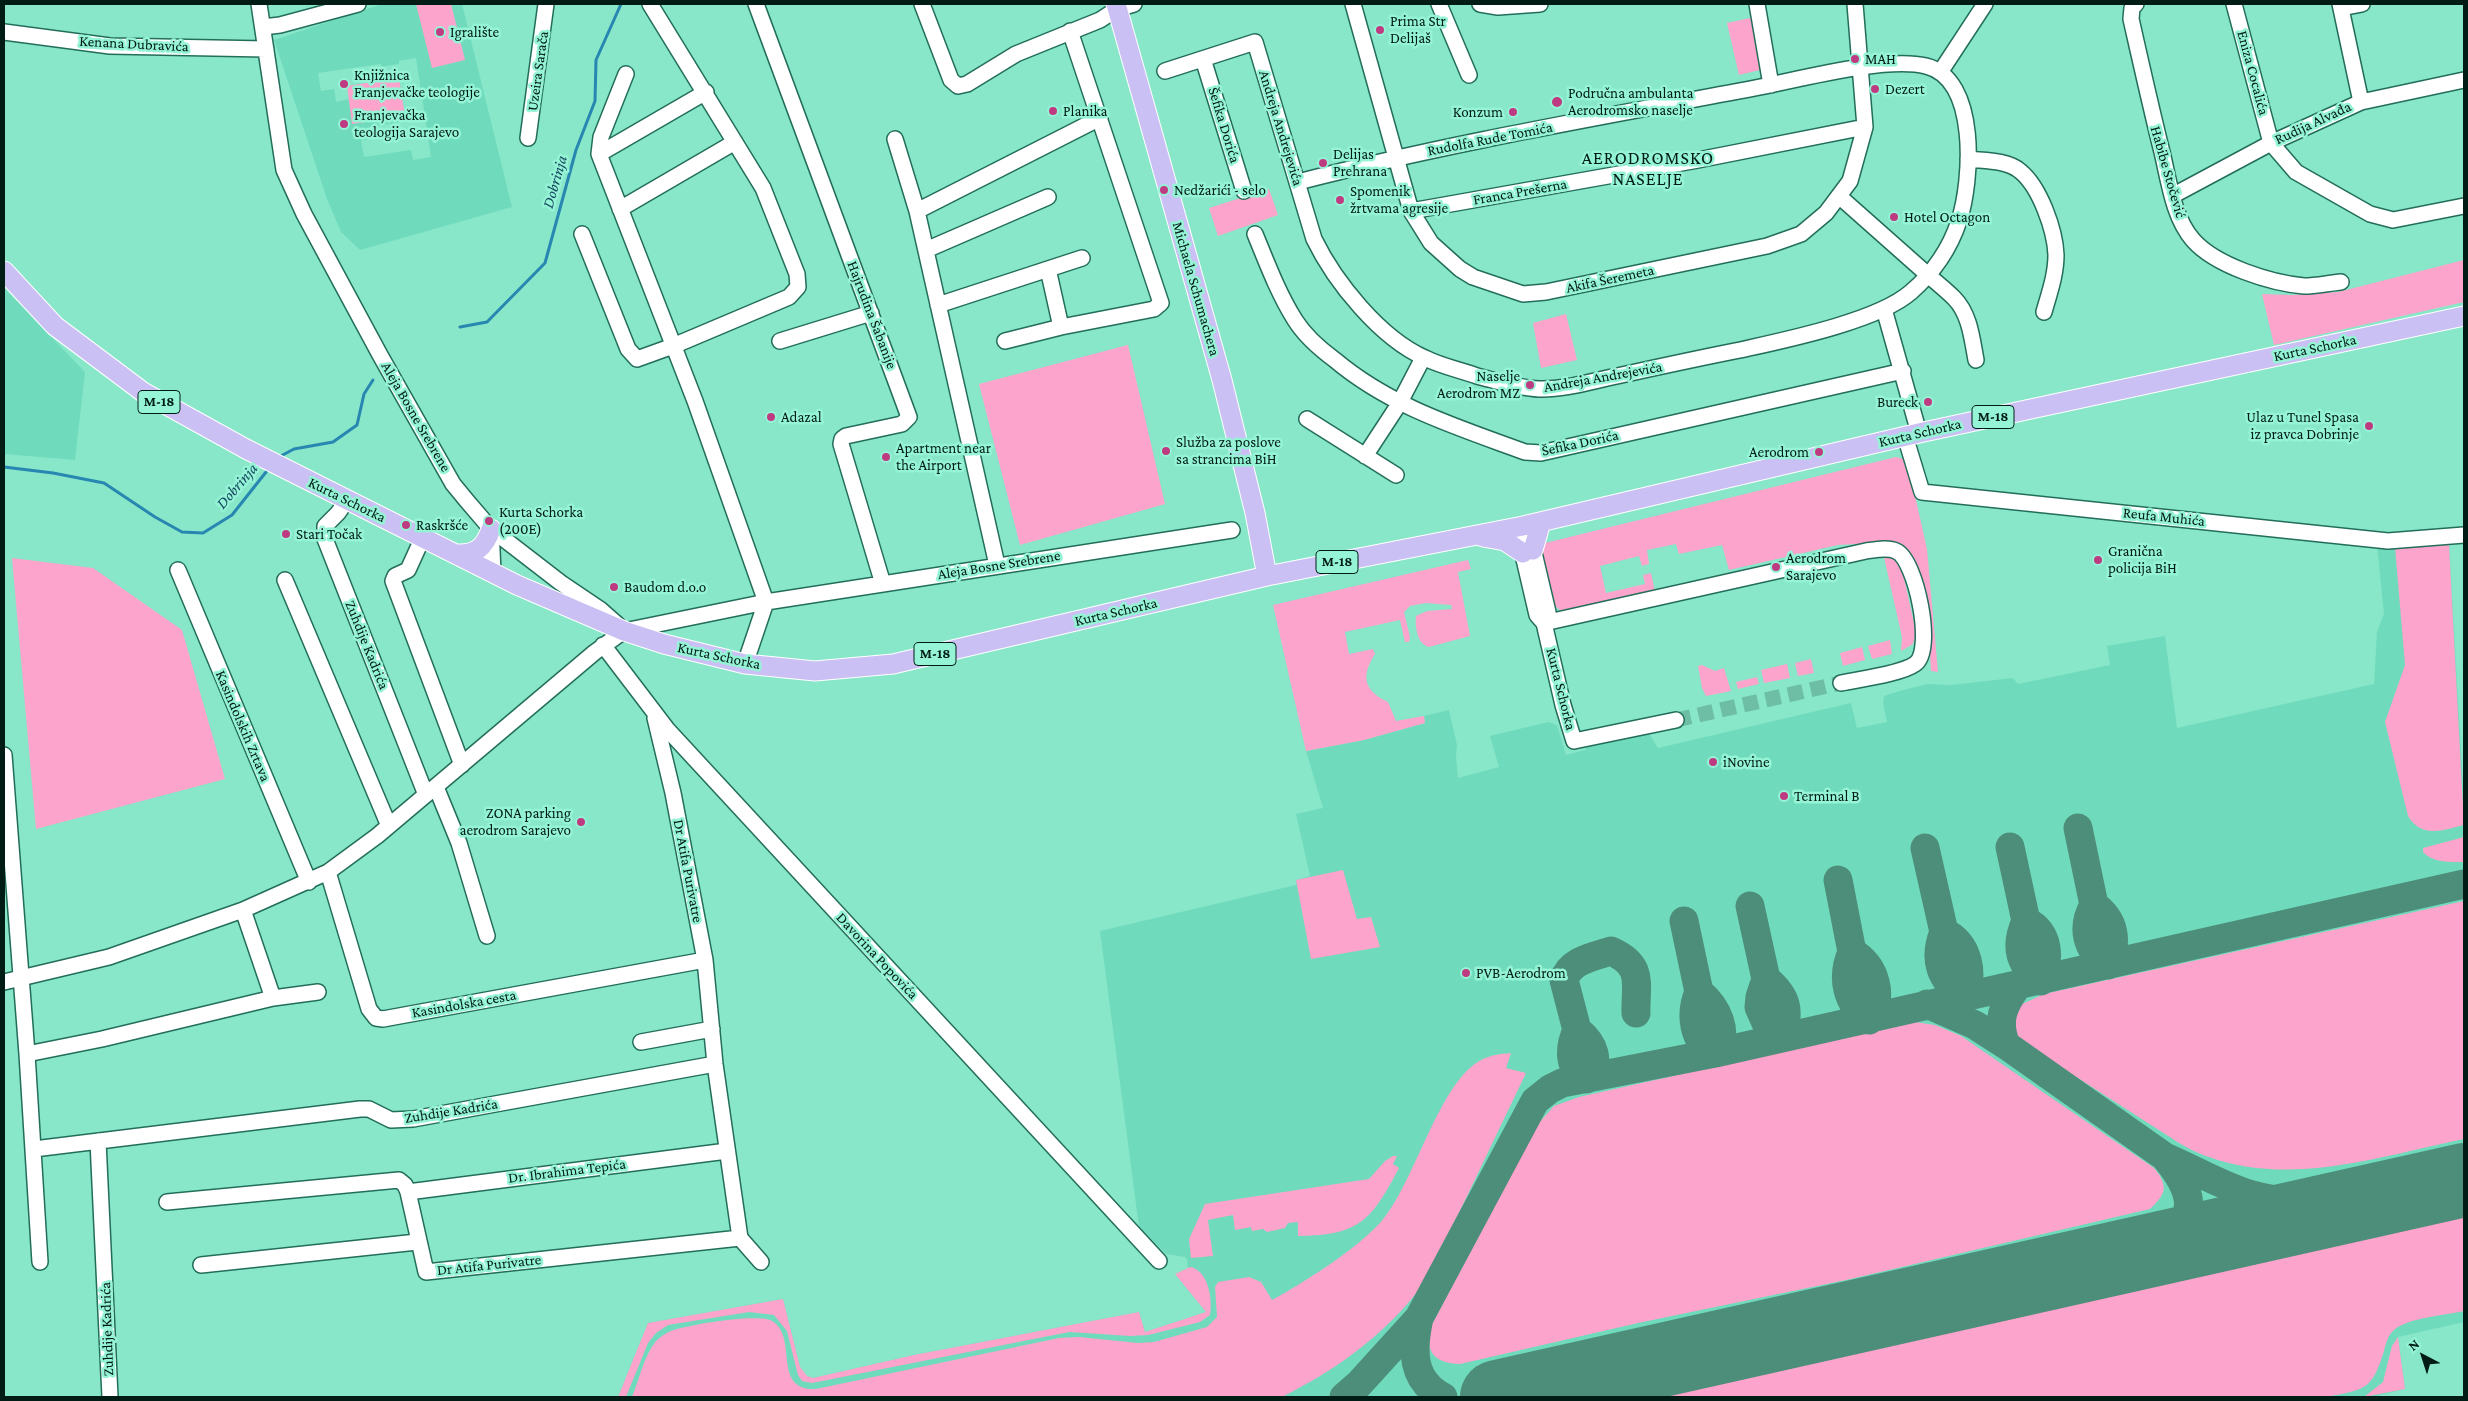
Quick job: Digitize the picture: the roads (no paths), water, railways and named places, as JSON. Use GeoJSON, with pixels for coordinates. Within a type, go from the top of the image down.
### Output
{"type":"FeatureCollection","features":[{"type":"Feature","properties":{"kind":"main road","name":"Michaela Schumachera"},"geometry":{"type":"LineString","coordinates":[[1122,5],[1222,380],[1255,513],[1267,576]]}},
{"type":"Feature","properties":{"kind":"main road","name":"Kurta Schorka"},"geometry":{"type":"LineString","coordinates":[[4,271],[55,326],[108,368],[159,401],[246,449],[347,500],[493,572],[624,631],[684,650],[745,664],[815,671],[893,664],[1267,576],[1532,524],[1912,434],[2464,316]]}},
{"type":"Feature","properties":{"kind":"main road"},"geometry":{"type":"LineString","coordinates":[[1474,536],[1505,541],[1528,551],[1532,524]]}},
{"type":"Feature","properties":{"kind":"main road"},"geometry":{"type":"LineString","coordinates":[[457,554],[474,552],[481,548],[487,542],[491,530]]}},
{"type":"Feature","properties":{"kind":"street","name":"Aleja Bosne Srebrene"},"geometry":{"type":"LineString","coordinates":[[259,4],[284,170],[304,214],[453,484],[491,530],[561,584],[601,610],[624,631],[766,602],[1232,530]]}},
{"type":"Feature","properties":{"kind":"street"},"geometry":{"type":"LineString","coordinates":[[262,26],[298,21],[358,4]]}},
{"type":"Feature","properties":{"kind":"street","name":"Uzeira Sarača"},"geometry":{"type":"LineString","coordinates":[[528,138],[546,4]]}},
{"type":"Feature","properties":{"kind":"street"},"geometry":{"type":"LineString","coordinates":[[582,234],[630,354],[637,359],[673,346],[789,297],[798,288],[797,274],[763,188],[706,92],[650,4]]}},
{"type":"Feature","properties":{"kind":"street","name":"Hajrudina Šabanije"},"geometry":{"type":"LineString","coordinates":[[756,4],[871,313],[908,420],[902,424],[846,436],[842,439],[841,444],[884,584]]}},
{"type":"Feature","properties":{"kind":"street"},"geometry":{"type":"LineString","coordinates":[[922,4],[951,80],[958,86],[967,84],[1016,54],[1100,20],[1122,5]]}},
{"type":"Feature","properties":{"kind":"street","name":"Akifa Šeremeta"},"geometry":{"type":"LineString","coordinates":[[1353,4],[1394,157],[1412,213],[1431,243],[1460,269],[1492,285],[1523,294],[1546,292],[1767,246],[1801,234],[1826,213],[1850,182],[1865,127],[1855,4]]}},
{"type":"Feature","properties":{"kind":"street"},"geometry":{"type":"LineString","coordinates":[[1439,4],[1469,75]]}},
{"type":"Feature","properties":{"kind":"street"},"geometry":{"type":"LineString","coordinates":[[1480,4],[1498,7],[1540,4]]}},
{"type":"Feature","properties":{"kind":"street"},"geometry":{"type":"LineString","coordinates":[[1757,4],[1772,85]]}},
{"type":"Feature","properties":{"kind":"street"},"geometry":{"type":"LineString","coordinates":[[1860,68],[1911,63],[1941,71],[1985,4]]}},
{"type":"Feature","properties":{"kind":"street","name":"Habibe Stočević"},"geometry":{"type":"LineString","coordinates":[[2136,4],[2132,8],[2131,19],[2172,196],[2183,224],[2192,239],[2205,252],[2223,262],[2279,283],[2306,286],[2341,282]]}},
{"type":"Feature","properties":{"kind":"street","name":"Eniza Cocalića"},"geometry":{"type":"LineString","coordinates":[[2234,4],[2271,143]]}},
{"type":"Feature","properties":{"kind":"street"},"geometry":{"type":"LineString","coordinates":[[2361,102],[2341,6],[2362,4]]}},
{"type":"Feature","properties":{"kind":"street"},"geometry":{"type":"LineString","coordinates":[[1005,341],[1061,326],[1154,309],[1161,302],[1070,31]]}},
{"type":"Feature","properties":{"kind":"street","name":"Kenana Dubravića"},"geometry":{"type":"LineString","coordinates":[[4,32],[110,46],[266,48]]}},
{"type":"Feature","properties":{"kind":"street","name":"Andreja Andrejevića"},"geometry":{"type":"LineString","coordinates":[[1165,71],[1255,42],[1314,239],[1327,265],[1350,296],[1382,327],[1424,358],[1493,380],[1542,389],[1590,382],[1792,339],[1884,309],[1909,294],[1928,274],[1947,248],[1959,220],[1966,189],[1968,159],[1965,116],[1960,98],[1941,71]]}},
{"type":"Feature","properties":{"kind":"street","name":"Šefika Dorića"},"geometry":{"type":"LineString","coordinates":[[1203,59],[1244,191]]}},
{"type":"Feature","properties":{"kind":"street","name":"Rudolfa Rude Tomića"},"geometry":{"type":"LineString","coordinates":[[1298,182],[1394,157],[1860,68]]}},
{"type":"Feature","properties":{"kind":"street"},"geometry":{"type":"LineString","coordinates":[[626,74],[601,137],[599,154],[673,346],[766,602],[745,664]]}},
{"type":"Feature","properties":{"kind":"street","name":"Rudija Alvađa"},"geometry":{"type":"LineString","coordinates":[[2172,196],[2271,143],[2361,102],[2464,80]]}},
{"type":"Feature","properties":{"kind":"street"},"geometry":{"type":"LineString","coordinates":[[599,154],[706,92]]}},
{"type":"Feature","properties":{"kind":"street"},"geometry":{"type":"LineString","coordinates":[[918,211],[1100,118]]}},
{"type":"Feature","properties":{"kind":"street","name":"Franca Prešerna"},"geometry":{"type":"LineString","coordinates":[[1412,213],[1865,127]]}},
{"type":"Feature","properties":{"kind":"street"},"geometry":{"type":"LineString","coordinates":[[895,138],[918,211],[997,565]]}},
{"type":"Feature","properties":{"kind":"street"},"geometry":{"type":"LineString","coordinates":[[620,209],[735,142]]}},
{"type":"Feature","properties":{"kind":"street"},"geometry":{"type":"LineString","coordinates":[[2271,143],[2296,172],[2370,214],[2393,220],[2464,206]]}},
{"type":"Feature","properties":{"kind":"street"},"geometry":{"type":"LineString","coordinates":[[1968,159],[2004,163],[2020,170],[2033,186],[2044,206],[2056,255],[2052,285],[2044,312]]}},
{"type":"Feature","properties":{"kind":"street"},"geometry":{"type":"LineString","coordinates":[[926,250],[1048,197]]}},
{"type":"Feature","properties":{"kind":"street"},"geometry":{"type":"LineString","coordinates":[[1840,197],[1928,274],[1961,306],[1969,324],[1976,360]]}},
{"type":"Feature","properties":{"kind":"street","name":"Šefika Dorića"},"geometry":{"type":"LineString","coordinates":[[1255,234],[1278,287],[1296,321],[1307,335],[1356,378],[1399,404],[1525,452],[1541,453],[1904,371]]}},
{"type":"Feature","properties":{"kind":"street"},"geometry":{"type":"LineString","coordinates":[[938,305],[1082,258]]}},
{"type":"Feature","properties":{"kind":"street"},"geometry":{"type":"LineString","coordinates":[[1048,269],[1061,326]]}},
{"type":"Feature","properties":{"kind":"street"},"geometry":{"type":"LineString","coordinates":[[1884,309],[1904,371],[1912,434]]}},
{"type":"Feature","properties":{"kind":"street"},"geometry":{"type":"LineString","coordinates":[[780,340],[871,313]]}},
{"type":"Feature","properties":{"kind":"street"},"geometry":{"type":"LineString","coordinates":[[1365,456],[1399,404],[1424,358]]}},
{"type":"Feature","properties":{"kind":"street"},"geometry":{"type":"LineString","coordinates":[[1307,419],[1396,475]]}},
{"type":"Feature","properties":{"kind":"street","name":"Reufa Muhića"},"geometry":{"type":"LineString","coordinates":[[1912,434],[1922,492],[2388,541],[2464,535]]}},
{"type":"Feature","properties":{"kind":"street","name":"Zuhdije Kadrića"},"geometry":{"type":"LineString","coordinates":[[347,500],[338,513],[325,526],[325,538],[431,791],[459,843],[487,936]]}},
{"type":"Feature","properties":{"kind":"street"},"geometry":{"type":"LineString","coordinates":[[491,530],[493,572]]}},
{"type":"Feature","properties":{"kind":"street"},"geometry":{"type":"LineString","coordinates":[[423,537],[408,570],[395,576],[393,581],[462,765]]}},
{"type":"Feature","properties":{"kind":"street","name":"Kurta Schorka"},"geometry":{"type":"LineString","coordinates":[[1528,551],[1548,612],[1544,623],[1563,704],[1574,741],[1676,720]]}},
{"type":"Feature","properties":{"kind":"street"},"geometry":{"type":"LineString","coordinates":[[1544,623],[1856,553],[1896,551],[1903,556],[1910,569],[1917,594],[1925,638],[1922,655],[1917,663],[1905,668],[1841,684]]}},
{"type":"Feature","properties":{"kind":"street","name":"Kasindolskih Zrtava"},"geometry":{"type":"LineString","coordinates":[[178,570],[309,882]]}},
{"type":"Feature","properties":{"kind":"street"},"geometry":{"type":"LineString","coordinates":[[285,580],[389,826]]}},
{"type":"Feature","properties":{"kind":"street"},"geometry":{"type":"LineString","coordinates":[[4,982],[109,957],[243,910],[328,872],[389,826],[603,645],[624,631]]}},
{"type":"Feature","properties":{"kind":"street","name":"Davorina Popovića"},"geometry":{"type":"LineString","coordinates":[[603,645],[654,714],[1159,1261]]}},
{"type":"Feature","properties":{"kind":"street","name":"Dr Atifa Purivatre"},"geometry":{"type":"LineString","coordinates":[[417,1242],[426,1272],[740,1238],[715,1064],[705,960],[675,801],[654,714]]}},
{"type":"Feature","properties":{"kind":"street"},"geometry":{"type":"LineString","coordinates":[[4,755],[28,1054],[40,1262]]}},
{"type":"Feature","properties":{"kind":"street","name":"Kasindolska cesta"},"geometry":{"type":"LineString","coordinates":[[328,872],[369,1010],[376,1018],[383,1019],[705,960]]}},
{"type":"Feature","properties":{"kind":"street"},"geometry":{"type":"LineString","coordinates":[[243,910],[273,998]]}},
{"type":"Feature","properties":{"kind":"street"},"geometry":{"type":"LineString","coordinates":[[28,1054],[102,1040],[273,998],[318,992]]}},
{"type":"Feature","properties":{"kind":"street"},"geometry":{"type":"LineString","coordinates":[[641,1042],[712,1029]]}},
{"type":"Feature","properties":{"kind":"street","name":"Zuhdije Kadrića"},"geometry":{"type":"LineString","coordinates":[[34,1149],[360,1109],[369,1109],[391,1120],[413,1119],[715,1064]]}},
{"type":"Feature","properties":{"kind":"street","name":"Zuhdije Kadrića"},"geometry":{"type":"LineString","coordinates":[[98,1141],[110,1397]]}},
{"type":"Feature","properties":{"kind":"street","name":"Dr. Ibrahima Tepića"},"geometry":{"type":"LineString","coordinates":[[408,1192],[727,1151]]}},
{"type":"Feature","properties":{"kind":"street"},"geometry":{"type":"LineString","coordinates":[[167,1202],[394,1180],[402,1181],[408,1192],[417,1242],[201,1265]]}},
{"type":"Feature","properties":{"kind":"street"},"geometry":{"type":"LineString","coordinates":[[740,1238],[761,1262]]}},
{"type":"Feature","properties":{"kind":"waterway","name":"Dobrinja"},"geometry":{"type":"LineString","coordinates":[[460,327],[487,322],[545,263],[576,150],[595,101],[596,60],[621,4]]}},
{"type":"Feature","properties":{"kind":"waterway","name":"Dobrinja"},"geometry":{"type":"LineString","coordinates":[[277,458],[294,449],[333,442],[357,425],[364,394],[373,380]]}},
{"type":"Feature","properties":{"kind":"waterway","name":"Dobrinja"},"geometry":{"type":"LineString","coordinates":[[4,467],[53,473],[104,483],[155,517],[182,532],[203,533],[232,515],[270,467]]}},
{"type":"Feature","properties":{"kind":"tunnel"},"geometry":{"type":"LineString","coordinates":[[1676,720],[1841,683]]}},
{"type":"Feature","properties":{"kind":"place","name":"Prima Str Delijaš"},"geometry":{"type":"Point","coordinates":[1380,30]}},
{"type":"Feature","properties":{"kind":"place","name":"Igralište"},"geometry":{"type":"Point","coordinates":[440,32]}},
{"type":"Feature","properties":{"kind":"place","name":"MAH"},"geometry":{"type":"Point","coordinates":[1855,59]}},
{"type":"Feature","properties":{"kind":"place","name":"Knjižnica Franjevačke teologije"},"geometry":{"type":"Point","coordinates":[344,84]}},
{"type":"Feature","properties":{"kind":"place","name":"Dezert"},"geometry":{"type":"Point","coordinates":[1875,89]}},
{"type":"Feature","properties":{"kind":"place","name":"Područna ambulanta Aerodromsko naselje"},"geometry":{"type":"Point","coordinates":[1557,102]}},
{"type":"Feature","properties":{"kind":"place","name":"Planika"},"geometry":{"type":"Point","coordinates":[1053,111]}},
{"type":"Feature","properties":{"kind":"place","name":"Konzum"},"geometry":{"type":"Point","coordinates":[1513,112]}},
{"type":"Feature","properties":{"kind":"place","name":"Franjevačka teologija Sarajevo"},"geometry":{"type":"Point","coordinates":[344,124]}},
{"type":"Feature","properties":{"kind":"place","name":"Delijas Prehrana"},"geometry":{"type":"Point","coordinates":[1323,163]}},
{"type":"Feature","properties":{"kind":"place","name":"Nedžarići - selo"},"geometry":{"type":"Point","coordinates":[1164,190]}},
{"type":"Feature","properties":{"kind":"place","name":"Spomenik žrtvama agresije"},"geometry":{"type":"Point","coordinates":[1340,200]}},
{"type":"Feature","properties":{"kind":"place","name":"Hotel Octagon"},"geometry":{"type":"Point","coordinates":[1894,217]}},
{"type":"Feature","properties":{"kind":"place","name":"Naselje Aerodrom MZ"},"geometry":{"type":"Point","coordinates":[1530,385]}},
{"type":"Feature","properties":{"kind":"place","name":"Bureck"},"geometry":{"type":"Point","coordinates":[1928,402]}},
{"type":"Feature","properties":{"kind":"place","name":"Adazal"},"geometry":{"type":"Point","coordinates":[771,417]}},
{"type":"Feature","properties":{"kind":"place","name":"Ulaz u Tunel Spasa iz pravca Dobrinje"},"geometry":{"type":"Point","coordinates":[2369,426]}},
{"type":"Feature","properties":{"kind":"place","name":"Služba za poslove sa strancima BiH"},"geometry":{"type":"Point","coordinates":[1166,451]}},
{"type":"Feature","properties":{"kind":"place","name":"Aerodrom"},"geometry":{"type":"Point","coordinates":[1819,452]}},
{"type":"Feature","properties":{"kind":"place","name":"Apartment near the Airport"},"geometry":{"type":"Point","coordinates":[886,457]}},
{"type":"Feature","properties":{"kind":"place","name":"Kurta Schorka (200E)"},"geometry":{"type":"Point","coordinates":[489,521]}},
{"type":"Feature","properties":{"kind":"place","name":"Raskršće"},"geometry":{"type":"Point","coordinates":[406,525]}},
{"type":"Feature","properties":{"kind":"place","name":"Stari Točak"},"geometry":{"type":"Point","coordinates":[286,534]}},
{"type":"Feature","properties":{"kind":"place","name":"Granična policija BiH"},"geometry":{"type":"Point","coordinates":[2098,560]}},
{"type":"Feature","properties":{"kind":"place","name":"Aerodrom Sarajevo"},"geometry":{"type":"Point","coordinates":[1776,567]}},
{"type":"Feature","properties":{"kind":"place","name":"Baudom d.o.o"},"geometry":{"type":"Point","coordinates":[614,587]}},
{"type":"Feature","properties":{"kind":"place","name":"iNovine"},"geometry":{"type":"Point","coordinates":[1713,762]}},
{"type":"Feature","properties":{"kind":"place","name":"Terminal B"},"geometry":{"type":"Point","coordinates":[1784,796]}},
{"type":"Feature","properties":{"kind":"place","name":"ZONA parking aerodrom Sarajevo"},"geometry":{"type":"Point","coordinates":[581,822]}},
{"type":"Feature","properties":{"kind":"place","name":"PVB-Aerodrom"},"geometry":{"type":"Point","coordinates":[1466,973]}},
{"type":"Feature","properties":{"kind":"district","name":"AERODROMSKO NASELJE"},"geometry":{"type":"Point","coordinates":[1648,168]}}]}
